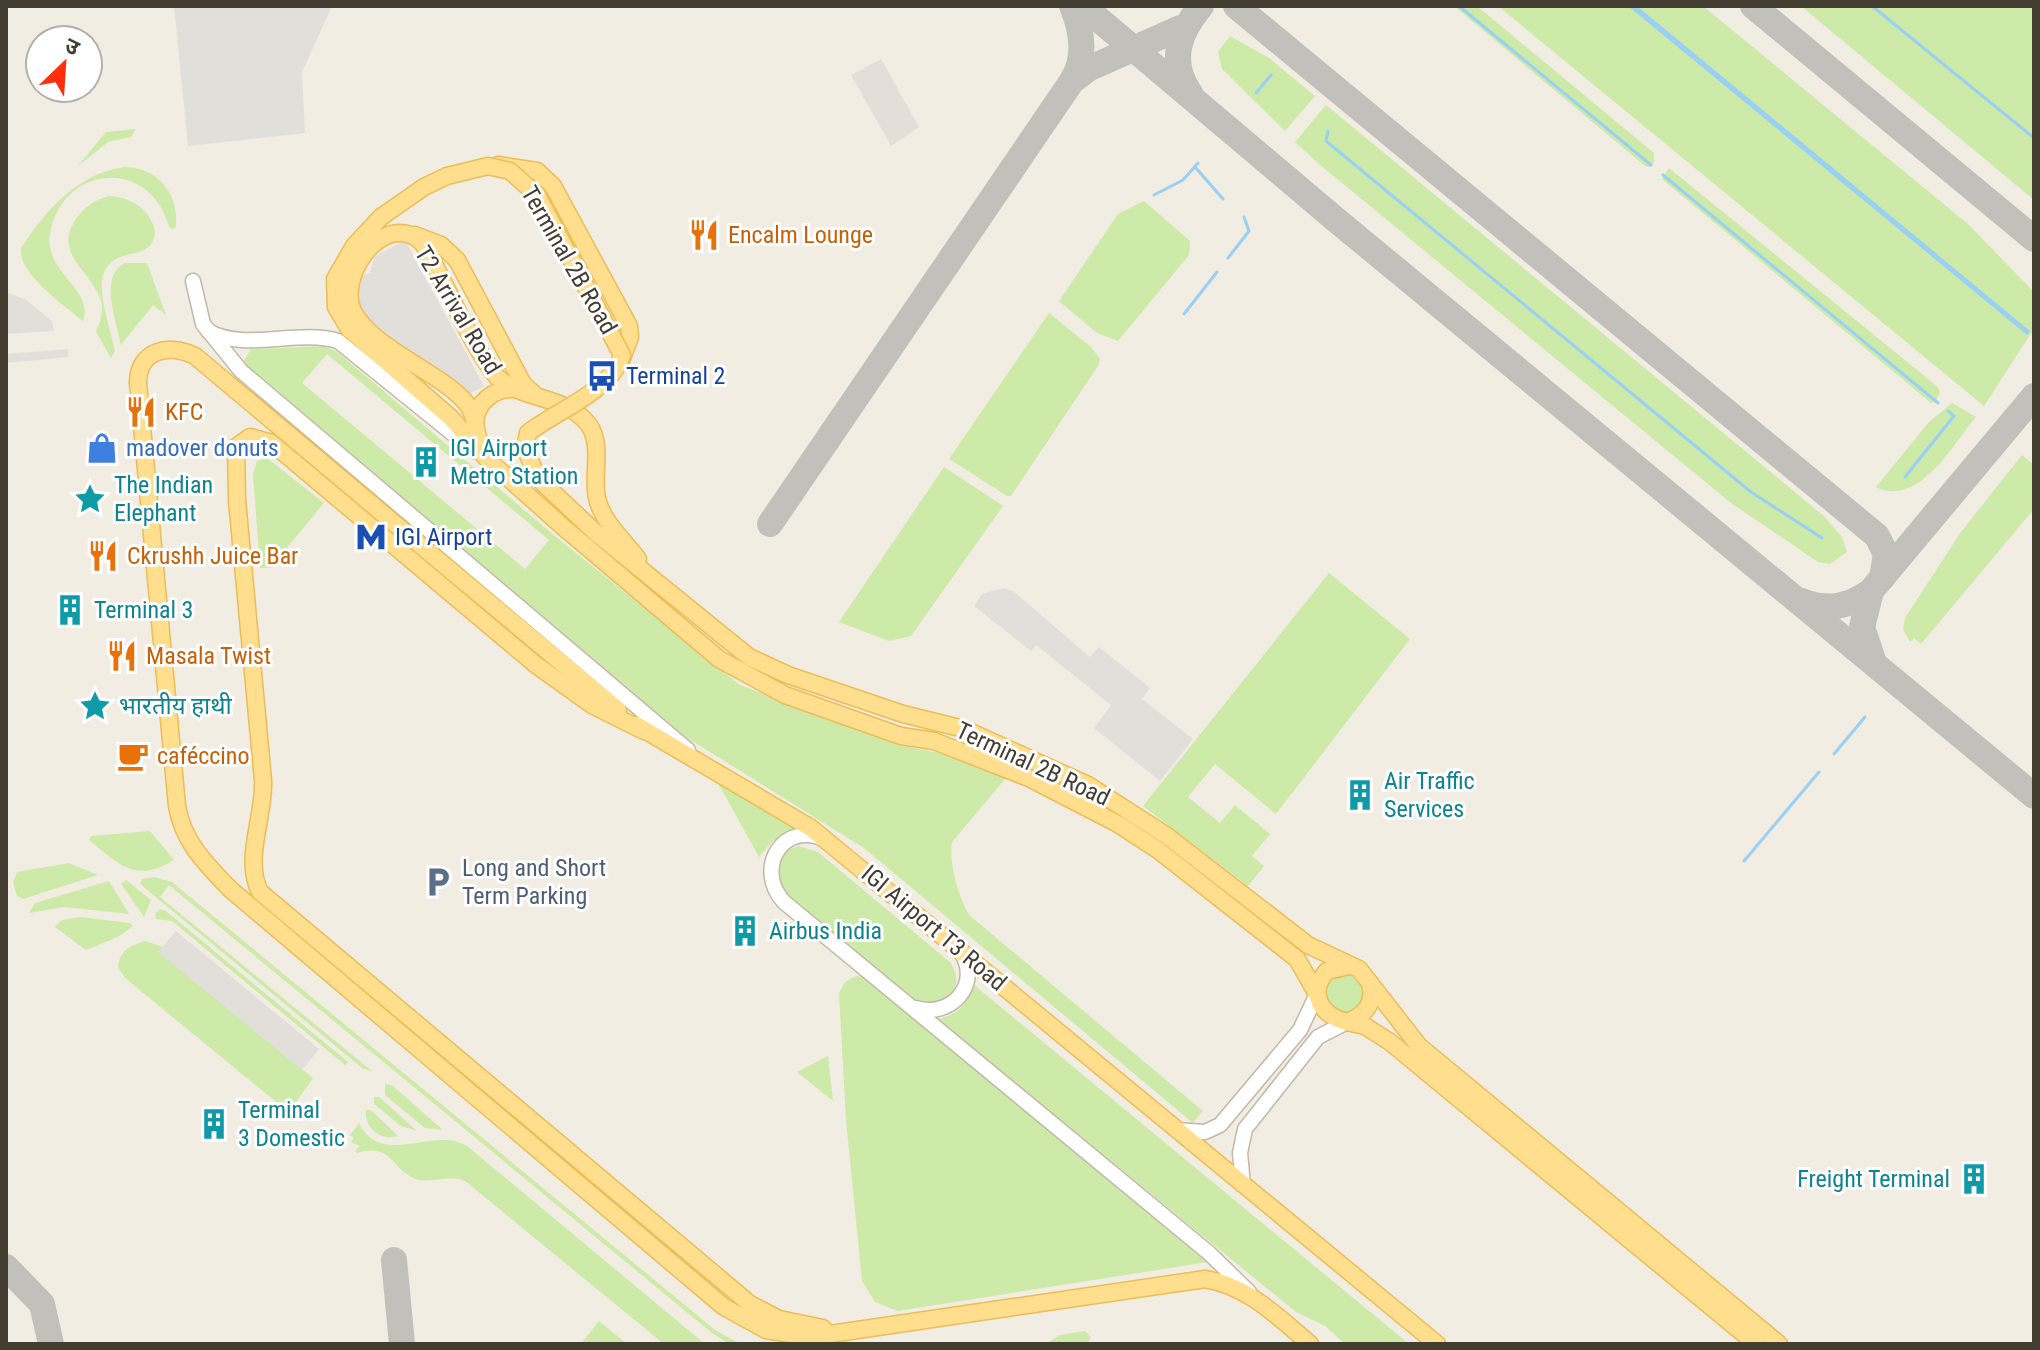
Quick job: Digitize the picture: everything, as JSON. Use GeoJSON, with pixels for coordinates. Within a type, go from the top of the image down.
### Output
{"type":"FeatureCollection","features":[{"type":"Feature","properties":{"kind":"main road","name":"Terminal 2B Road"},"geometry":{"type":"LineString","coordinates":[[1317,994],[1297,959],[1158,850],[1074,800],[965,752],[934,741],[901,736],[785,695],[742,674],[598,557],[488,460],[451,418],[349,329],[340,315],[334,290],[339,269],[354,246],[381,217],[424,187],[447,176],[488,166],[510,171],[537,195],[621,350],[621,361],[576,403],[528,433],[525,447],[543,483],[585,523],[730,645],[768,666],[903,714],[964,729],[1046,764],[1120,804],[1234,886],[1308,945],[1351,966]]}},
{"type":"Feature","properties":{"kind":"main road","name":"T2 Arrival Road"},"geometry":{"type":"LineString","coordinates":[[488,460],[463,399],[392,348],[353,312],[349,289],[356,268],[380,240],[402,233],[424,245],[491,370],[514,389],[567,409],[590,427],[596,447],[599,506],[658,586]]}},
{"type":"Feature","properties":{"kind":"main road"},"geometry":{"type":"LineString","coordinates":[[402,233],[434,241],[452,254],[523,384],[540,397]]}},
{"type":"Feature","properties":{"kind":"main road","name":"IGI Airport T3 Road"},"geometry":{"type":"LineString","coordinates":[[853,1331],[794,1337],[756,1326],[724,1307],[230,889],[186,836],[176,794],[138,383],[142,364],[160,350],[177,349],[195,356],[644,731],[780,808],[831,844],[1437,1344]]}},
{"type":"Feature","properties":{"kind":"main road"},"geometry":{"type":"LineString","coordinates":[[475,422],[484,400],[498,390],[514,389]]}},
{"type":"Feature","properties":{"kind":"main road"},"geometry":{"type":"LineString","coordinates":[[644,731],[592,705],[536,665],[272,443],[250,437],[236,447],[235,477],[264,794],[253,865],[260,892],[750,1304],[796,1324],[853,1331],[1189,1280],[1220,1282],[1255,1298],[1310,1344]]}},
{"type":"Feature","properties":{"kind":"main road"},"geometry":{"type":"LineString","coordinates":[[964,729],[958,744],[965,752]]}},
{"type":"Feature","properties":{"kind":"main road"},"geometry":{"type":"LineString","coordinates":[[1756,1344],[1390,1042],[1365,1026],[1329,1016],[1317,994],[1318,984],[1327,971],[1351,966],[1366,975],[1411,1038],[1429,1056],[1779,1344]]}},
{"type":"Feature","properties":{"kind":"main road"},"geometry":{"type":"LineString","coordinates":[[1347,1022],[1368,1008],[1370,983]]}},
{"type":"Feature","properties":{"kind":"street"},"geometry":{"type":"LineString","coordinates":[[193,281],[198,313],[207,331],[241,371],[666,729],[697,759]]}},
{"type":"Feature","properties":{"kind":"street"},"geometry":{"type":"LineString","coordinates":[[207,331],[224,338],[311,335],[338,341],[440,427],[488,460]]}},
{"type":"Feature","properties":{"kind":"street"},"geometry":{"type":"LineString","coordinates":[[241,371],[235,352],[246,339]]}},
{"type":"Feature","properties":{"kind":"street"},"geometry":{"type":"LineString","coordinates":[[831,844],[810,835],[787,841],[778,849],[770,871],[776,893],[1209,1253],[1255,1298]]}},
{"type":"Feature","properties":{"kind":"street"},"geometry":{"type":"LineString","coordinates":[[907,1003],[931,1011],[944,1009],[964,992],[968,967],[954,945]]}},
{"type":"Feature","properties":{"kind":"street"},"geometry":{"type":"LineString","coordinates":[[1176,1130],[1205,1132],[1220,1125],[1300,1030],[1317,994]]}},
{"type":"Feature","properties":{"kind":"street"},"geometry":{"type":"LineString","coordinates":[[1243,1185],[1240,1153],[1245,1129],[1318,1037],[1347,1022]]}},
{"type":"Feature","properties":{"kind":"shaded area"},"geometry":{"type":"Polygon","coordinates":[[[174,6],[332,6],[302,72],[305,133],[188,146],[174,6]]]}},
{"type":"Feature","properties":{"kind":"shaded area"},"geometry":{"type":"Polygon","coordinates":[[[881,59],[919,127],[891,146],[851,75],[881,59]]]}},
{"type":"Feature","properties":{"kind":"shaded area"},"geometry":{"type":"Polygon","coordinates":[[[405,240],[484,386],[468,395],[368,319],[356,302],[357,276],[370,273],[374,257],[405,240]]]}},
{"type":"Feature","properties":{"kind":"shaded area"},"geometry":{"type":"Polygon","coordinates":[[[8,293],[25,299],[52,321],[54,331],[6,334],[8,293]]]}},
{"type":"Feature","properties":{"kind":"shaded area"},"geometry":{"type":"Polygon","coordinates":[[[68,349],[68,357],[6,363],[6,354],[68,349]]]}},
{"type":"Feature","properties":{"kind":"shaded area"},"geometry":{"type":"Polygon","coordinates":[[[1003,588],[1013,591],[1090,657],[1099,647],[1150,688],[1142,699],[1193,739],[1160,781],[1094,728],[1111,705],[1036,645],[1031,651],[974,606],[982,594],[1003,588]]]}},
{"type":"Feature","properties":{"kind":"shaded area"},"geometry":{"type":"Polygon","coordinates":[[[176,931],[319,1049],[302,1070],[158,952],[176,931]]]}},
{"type":"Feature","properties":{"kind":"green space"},"geometry":{"type":"Polygon","coordinates":[[[1454,6],[1477,6],[1654,153],[1654,162],[1650,167],[1645,166],[1454,6]]]}},
{"type":"Feature","properties":{"kind":"green space"},"geometry":{"type":"Polygon","coordinates":[[[1498,6],[1703,6],[1968,224],[2034,292],[2034,329],[1984,406],[1498,6]]]}},
{"type":"Feature","properties":{"kind":"green space"},"geometry":{"type":"Polygon","coordinates":[[[1801,6],[2034,6],[2034,200],[1801,6]]]}},
{"type":"Feature","properties":{"kind":"green space"},"geometry":{"type":"Polygon","coordinates":[[[1230,36],[1269,58],[1315,96],[1285,131],[1222,69],[1218,52],[1230,36]]]}},
{"type":"Feature","properties":{"kind":"green space"},"geometry":{"type":"Polygon","coordinates":[[[1326,105],[1825,517],[1842,537],[1847,552],[1830,564],[1818,562],[1731,503],[1319,164],[1295,142],[1326,105]]]}},
{"type":"Feature","properties":{"kind":"green space"},"geometry":{"type":"Polygon","coordinates":[[[136,129],[131,137],[108,142],[78,166],[106,132],[136,129]]]}},
{"type":"Feature","properties":{"kind":"green space"},"geometry":{"type":"Polygon","coordinates":[[[124,167],[146,172],[164,184],[174,203],[176,226],[173,229],[169,227],[159,204],[144,188],[125,180],[106,178],[87,183],[70,194],[57,211],[50,234],[50,247],[54,259],[82,300],[85,310],[83,321],[34,278],[26,268],[21,248],[41,220],[64,196],[92,177],[124,167]]]}},
{"type":"Feature","properties":{"kind":"green space"},"geometry":{"type":"Polygon","coordinates":[[[1669,168],[1938,387],[1940,393],[1935,402],[1931,403],[1662,179],[1669,168]]]}},
{"type":"Feature","properties":{"kind":"green space"},"geometry":{"type":"Polygon","coordinates":[[[109,196],[138,206],[149,216],[155,231],[153,242],[147,248],[115,260],[103,276],[104,303],[115,351],[111,358],[96,332],[102,313],[101,301],[69,244],[69,234],[81,213],[94,202],[109,196]]]}},
{"type":"Feature","properties":{"kind":"green space"},"geometry":{"type":"Polygon","coordinates":[[[1144,201],[1190,241],[1189,255],[1118,341],[1097,333],[1059,301],[1118,214],[1144,201]]]}},
{"type":"Feature","properties":{"kind":"green space"},"geometry":{"type":"Polygon","coordinates":[[[125,263],[147,263],[166,315],[153,305],[121,345],[111,289],[112,278],[125,263]]]}},
{"type":"Feature","properties":{"kind":"green space"},"geometry":{"type":"Polygon","coordinates":[[[1049,313],[1091,347],[1100,359],[1011,496],[1007,496],[949,459],[1049,313]]]}},
{"type":"Feature","properties":{"kind":"green space"},"geometry":{"type":"Polygon","coordinates":[[[323,346],[336,351],[555,536],[740,685],[898,745],[945,754],[1006,778],[952,842],[955,880],[969,915],[1203,1111],[1193,1123],[864,848],[686,737],[243,362],[251,349],[323,346]],[[327,354],[302,383],[525,569],[549,540],[327,354]]]}},
{"type":"Feature","properties":{"kind":"green space"},"geometry":{"type":"Polygon","coordinates":[[[1952,403],[1976,417],[1945,457],[1920,481],[1906,489],[1892,491],[1876,487],[1929,422],[1952,403]]]}},
{"type":"Feature","properties":{"kind":"green space"},"geometry":{"type":"Polygon","coordinates":[[[2022,455],[2034,465],[2034,509],[1921,644],[1914,638],[1910,642],[1903,629],[1905,618],[1961,532],[2022,455]]]}},
{"type":"Feature","properties":{"kind":"green space"},"geometry":{"type":"Polygon","coordinates":[[[267,458],[324,503],[270,568],[260,568],[253,474],[257,461],[267,458]]]}},
{"type":"Feature","properties":{"kind":"green space"},"geometry":{"type":"Polygon","coordinates":[[[944,467],[1003,506],[911,636],[889,641],[839,622],[944,467]]]}},
{"type":"Feature","properties":{"kind":"green space"},"geometry":{"type":"Polygon","coordinates":[[[1329,573],[1410,639],[1276,814],[1215,764],[1188,797],[1220,823],[1235,805],[1270,834],[1252,856],[1264,866],[1248,886],[1143,806],[1329,573]]]}},
{"type":"Feature","properties":{"kind":"green space"},"geometry":{"type":"Polygon","coordinates":[[[718,783],[799,831],[774,840],[759,857],[718,783]]]}},
{"type":"Feature","properties":{"kind":"green space"},"geometry":{"type":"Polygon","coordinates":[[[150,831],[174,860],[148,870],[128,868],[89,840],[91,836],[150,831]]]}},
{"type":"Feature","properties":{"kind":"green space"},"geometry":{"type":"Polygon","coordinates":[[[799,846],[818,852],[951,963],[956,986],[943,1005],[921,1005],[911,1000],[779,888],[774,865],[784,851],[799,846]]]}},
{"type":"Feature","properties":{"kind":"green space"},"geometry":{"type":"Polygon","coordinates":[[[69,863],[98,875],[23,899],[17,896],[13,883],[17,872],[69,863]]]}},
{"type":"Feature","properties":{"kind":"green space"},"geometry":{"type":"Polygon","coordinates":[[[154,877],[172,882],[715,1330],[740,1344],[729,1344],[712,1333],[169,885],[160,897],[373,1072],[362,1068],[140,884],[142,879],[154,877]]]}},
{"type":"Feature","properties":{"kind":"green space"},"geometry":{"type":"Polygon","coordinates":[[[126,880],[151,900],[144,917],[121,884],[126,880]]]}},
{"type":"Feature","properties":{"kind":"green space"},"geometry":{"type":"Polygon","coordinates":[[[109,881],[129,914],[64,907],[29,913],[35,903],[109,881]]]}},
{"type":"Feature","properties":{"kind":"green space"},"geometry":{"type":"Polygon","coordinates":[[[160,909],[348,1062],[345,1065],[172,921],[156,919],[155,914],[160,909]]]}},
{"type":"Feature","properties":{"kind":"green space"},"geometry":{"type":"Polygon","coordinates":[[[81,917],[130,923],[133,926],[118,937],[86,950],[55,927],[62,920],[81,917]]]}},
{"type":"Feature","properties":{"kind":"green space"},"geometry":{"type":"Polygon","coordinates":[[[145,941],[163,947],[159,952],[313,1078],[296,1102],[281,1106],[125,978],[118,967],[121,956],[130,947],[145,941]]]}},
{"type":"Feature","properties":{"kind":"green space"},"geometry":{"type":"Polygon","coordinates":[[[1351,972],[1363,980],[1365,1001],[1348,1015],[1329,1007],[1324,987],[1332,976],[1351,972]]]}},
{"type":"Feature","properties":{"kind":"green space"},"geometry":{"type":"Polygon","coordinates":[[[856,976],[869,978],[1208,1262],[898,1311],[875,1302],[862,1281],[846,1120],[839,993],[845,982],[856,976]]]}},
{"type":"Feature","properties":{"kind":"green space"},"geometry":{"type":"Polygon","coordinates":[[[973,984],[1409,1344],[1345,1344],[1325,1326],[1296,1312],[937,1019],[961,1008],[973,984]]]}},
{"type":"Feature","properties":{"kind":"green space"},"geometry":{"type":"Polygon","coordinates":[[[828,1056],[833,1101],[797,1072],[828,1056]]]}},
{"type":"Feature","properties":{"kind":"green space"},"geometry":{"type":"Polygon","coordinates":[[[385,1084],[393,1086],[443,1130],[425,1128],[385,1095],[385,1084]]]}},
{"type":"Feature","properties":{"kind":"green space"},"geometry":{"type":"Polygon","coordinates":[[[374,1097],[379,1097],[417,1131],[401,1126],[374,1104],[374,1097]]]}},
{"type":"Feature","properties":{"kind":"green space"},"geometry":{"type":"Polygon","coordinates":[[[366,1110],[371,1110],[398,1136],[386,1137],[375,1132],[368,1122],[366,1110]]]}},
{"type":"Feature","properties":{"kind":"green space"},"geometry":{"type":"Polygon","coordinates":[[[359,1123],[369,1136],[381,1143],[394,1145],[439,1140],[467,1146],[705,1344],[664,1344],[465,1181],[419,1180],[384,1154],[377,1151],[357,1153],[355,1151],[360,1146],[351,1142],[354,1138],[350,1135],[359,1123]]]}},
{"type":"Feature","properties":{"kind":"green space"},"geometry":{"type":"Polygon","coordinates":[[[599,1321],[627,1344],[581,1344],[599,1321]]]}},
{"type":"Feature","properties":{"kind":"green space"},"geometry":{"type":"Polygon","coordinates":[[[1085,1331],[1091,1337],[1087,1344],[1046,1344],[1060,1335],[1085,1331]]]}},
{"type":"Feature","properties":{"kind":"water"},"geometry":{"type":"Polygon","coordinates":[[[1628,6],[1637,6],[2030,331],[2027,335],[1628,6]]]}},
{"type":"Feature","properties":{"kind":"waterway"},"geometry":{"type":"LineString","coordinates":[[1459,6],[1651,165]]}},
{"type":"Feature","properties":{"kind":"waterway"},"geometry":{"type":"LineString","coordinates":[[1872,6],[2034,138]]}},
{"type":"Feature","properties":{"kind":"waterway"},"geometry":{"type":"LineString","coordinates":[[1256,93],[1271,75]]}},
{"type":"Feature","properties":{"kind":"waterway"},"geometry":{"type":"LineString","coordinates":[[1328,131],[1326,141],[1751,492],[1822,538]]}},
{"type":"Feature","properties":{"kind":"waterway"},"geometry":{"type":"LineString","coordinates":[[1154,195],[1183,180],[1198,163]]}},
{"type":"Feature","properties":{"kind":"waterway"},"geometry":{"type":"LineString","coordinates":[[1195,167],[1223,199]]}},
{"type":"Feature","properties":{"kind":"waterway"},"geometry":{"type":"LineString","coordinates":[[1663,175],[1938,403]]}},
{"type":"Feature","properties":{"kind":"waterway"},"geometry":{"type":"LineString","coordinates":[[1228,258],[1249,231],[1244,217]]}},
{"type":"Feature","properties":{"kind":"waterway"},"geometry":{"type":"LineString","coordinates":[[1184,314],[1217,272]]}},
{"type":"Feature","properties":{"kind":"waterway"},"geometry":{"type":"LineString","coordinates":[[1905,477],[1954,416],[1948,411]]}},
{"type":"Feature","properties":{"kind":"waterway"},"geometry":{"type":"LineString","coordinates":[[1834,754],[1865,717]]}},
{"type":"Feature","properties":{"kind":"waterway"},"geometry":{"type":"LineString","coordinates":[[1744,861],[1819,772]]}},
{"type":"Feature","properties":{"kind":"taxiway"},"geometry":{"type":"LineString","coordinates":[[1072,6],[1081,44],[1080,63],[1072,81]]}},
{"type":"Feature","properties":{"kind":"taxiway"},"geometry":{"type":"LineString","coordinates":[[1083,6],[1335,219],[2034,796]]}},
{"type":"Feature","properties":{"kind":"taxiway"},"geometry":{"type":"LineString","coordinates":[[1190,93],[1179,70],[1179,48],[1187,26],[1201,6]]}},
{"type":"Feature","properties":{"kind":"taxiway"},"geometry":{"type":"LineString","coordinates":[[1236,6],[1877,536],[1886,554],[1882,578]]}},
{"type":"Feature","properties":{"kind":"taxiway"},"geometry":{"type":"LineString","coordinates":[[1753,6],[2034,239]]}},
{"type":"Feature","properties":{"kind":"taxiway"},"geometry":{"type":"LineString","coordinates":[[770,524],[1072,81],[1088,69],[1180,28]]}},
{"type":"Feature","properties":{"kind":"taxiway"},"geometry":{"type":"LineString","coordinates":[[1802,601],[1820,606],[1838,606],[1871,591],[2034,396]]}},
{"type":"Feature","properties":{"kind":"taxiway"},"geometry":{"type":"LineString","coordinates":[[1871,591],[1862,627],[1873,660]]}},
{"type":"Feature","properties":{"kind":"taxiway"},"geometry":{"type":"LineString","coordinates":[[394,1260],[402,1344]]}},
{"type":"Feature","properties":{"kind":"taxiway"},"geometry":{"type":"LineString","coordinates":[[6,1267],[42,1304],[51,1344]]}},
{"type":"Feature","properties":{"kind":"place","name":"Encalm Lounge"},"geometry":{"type":"Point","coordinates":[704,235]}},
{"type":"Feature","properties":{"kind":"place","name":"Terminal 2"},"geometry":{"type":"Point","coordinates":[602,376]}},
{"type":"Feature","properties":{"kind":"place","name":"KFC"},"geometry":{"type":"Point","coordinates":[141,412]}},
{"type":"Feature","properties":{"kind":"place","name":"madover donuts"},"geometry":{"type":"Point","coordinates":[102,448]}},
{"type":"Feature","properties":{"kind":"place","name":"IGI Airport Metro Station"},"geometry":{"type":"Point","coordinates":[426,462]}},
{"type":"Feature","properties":{"kind":"place","name":"The Indian Elephant"},"geometry":{"type":"Point","coordinates":[90,499]}},
{"type":"Feature","properties":{"kind":"place","name":"IGI Airport"},"geometry":{"type":"Point","coordinates":[371,537]}},
{"type":"Feature","properties":{"kind":"place","name":"Ckrushh Juice Bar"},"geometry":{"type":"Point","coordinates":[103,556]}},
{"type":"Feature","properties":{"kind":"place","name":"Terminal 3"},"geometry":{"type":"Point","coordinates":[70,610]}},
{"type":"Feature","properties":{"kind":"place","name":"Masala Twist"},"geometry":{"type":"Point","coordinates":[122,656]}},
{"type":"Feature","properties":{"kind":"place","name":"भारतीय हाथी"},"geometry":{"type":"Point","coordinates":[95,706]}},
{"type":"Feature","properties":{"kind":"place","name":"caféccino"},"geometry":{"type":"Point","coordinates":[133,756]}},
{"type":"Feature","properties":{"kind":"place","name":"Air Traffic Services"},"geometry":{"type":"Point","coordinates":[1360,795]}},
{"type":"Feature","properties":{"kind":"place","name":"Long and Short Term Parking"},"geometry":{"type":"Point","coordinates":[438,882]}},
{"type":"Feature","properties":{"kind":"place","name":"Airbus India"},"geometry":{"type":"Point","coordinates":[745,931]}},
{"type":"Feature","properties":{"kind":"place","name":"Terminal 3 Domestic"},"geometry":{"type":"Point","coordinates":[214,1124]}},
{"type":"Feature","properties":{"kind":"place","name":"Freight Terminal"},"geometry":{"type":"Point","coordinates":[1974,1179]}}]}
